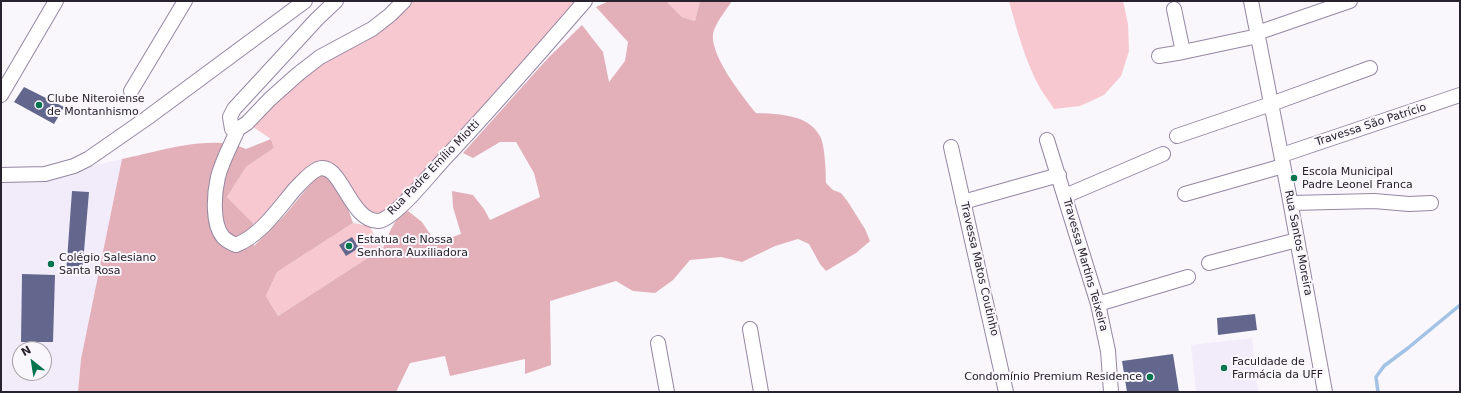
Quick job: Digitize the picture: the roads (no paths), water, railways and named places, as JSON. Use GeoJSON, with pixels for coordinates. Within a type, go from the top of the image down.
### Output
{"type":"FeatureCollection","features":[{"type":"Feature","properties":{"kind":"street"},"geometry":{"type":"LineString","coordinates":[[1,95],[56,1]]}},
{"type":"Feature","properties":{"kind":"street"},"geometry":{"type":"LineString","coordinates":[[131,91],[185,1]]}},
{"type":"Feature","properties":{"kind":"street"},"geometry":{"type":"LineString","coordinates":[[1,175],[45,174],[74,166],[88,159],[147,118],[305,1]]}},
{"type":"Feature","properties":{"kind":"street"},"geometry":{"type":"LineString","coordinates":[[336,1],[317,19],[234,109],[230,118],[232,129],[238,129],[247,123],[270,99],[320,57],[372,29],[390,15],[404,1]]}},
{"type":"Feature","properties":{"kind":"street","name":"Rua Padre Emílio Miotti"},"geometry":{"type":"LineString","coordinates":[[238,129],[226,154],[218,178],[215,204],[218,227],[228,242],[236,245],[246,241],[259,230],[312,172],[325,168],[330,170],[335,175],[355,208],[370,218],[378,221],[384,219],[405,201],[478,123],[584,1]]}},
{"type":"Feature","properties":{"kind":"street","name":"Rua Santos Moreira"},"geometry":{"type":"LineString","coordinates":[[1251,1],[1291,203],[1325,392]]}},
{"type":"Feature","properties":{"kind":"street"},"geometry":{"type":"LineString","coordinates":[[1159,56],[1183,52],[1257,34],[1350,1]]}},
{"type":"Feature","properties":{"kind":"street"},"geometry":{"type":"LineString","coordinates":[[1174,10],[1183,52]]}},
{"type":"Feature","properties":{"kind":"street"},"geometry":{"type":"LineString","coordinates":[[1177,136],[1370,68]]}},
{"type":"Feature","properties":{"kind":"street","name":"Travessa São Patrício"},"geometry":{"type":"LineString","coordinates":[[1185,194],[1458,101]]}},
{"type":"Feature","properties":{"kind":"street","name":"Travessa Martins Teixeira"},"geometry":{"type":"LineString","coordinates":[[1047,140],[1098,304],[1108,351],[1111,392]]}},
{"type":"Feature","properties":{"kind":"street","name":"Travessa Matos Coutinho"},"geometry":{"type":"LineString","coordinates":[[951,147],[1006,392]]}},
{"type":"Feature","properties":{"kind":"street"},"geometry":{"type":"LineString","coordinates":[[1065,196],[1163,154]]}},
{"type":"Feature","properties":{"kind":"street"},"geometry":{"type":"LineString","coordinates":[[963,202],[1059,175]]}},
{"type":"Feature","properties":{"kind":"street"},"geometry":{"type":"LineString","coordinates":[[1291,203],[1374,201],[1409,204],[1431,203]]}},
{"type":"Feature","properties":{"kind":"street"},"geometry":{"type":"LineString","coordinates":[[1209,263],[1297,240]]}},
{"type":"Feature","properties":{"kind":"street"},"geometry":{"type":"LineString","coordinates":[[1098,304],[1188,277]]}},
{"type":"Feature","properties":{"kind":"street"},"geometry":{"type":"LineString","coordinates":[[750,329],[762,392]]}},
{"type":"Feature","properties":{"kind":"street"},"geometry":{"type":"LineString","coordinates":[[658,342],[667,392]]}},
{"type":"Feature","properties":{"kind":"waterway"},"geometry":{"type":"LineString","coordinates":[[1378,392],[1376,377],[1384,366],[1460,305]]}},
{"type":"Feature","properties":{"kind":"place","name":"Clube Niteroiense de Montanhismo"},"geometry":{"type":"Point","coordinates":[39,105]}},
{"type":"Feature","properties":{"kind":"place","name":"Escola Municipal Padre Leonel Franca"},"geometry":{"type":"Point","coordinates":[1294,178]}},
{"type":"Feature","properties":{"kind":"place","name":"Estatua de Nossa Senhora Auxiliadora"},"geometry":{"type":"Point","coordinates":[349,246]}},
{"type":"Feature","properties":{"kind":"place","name":"Colégio Salesiano Santa Rosa"},"geometry":{"type":"Point","coordinates":[51,264]}},
{"type":"Feature","properties":{"kind":"place","name":"Faculdade de Farmácia da UFF"},"geometry":{"type":"Point","coordinates":[1224,368]}},
{"type":"Feature","properties":{"kind":"place","name":"Condomínio Premium Residence"},"geometry":{"type":"Point","coordinates":[1150,377]}}]}
